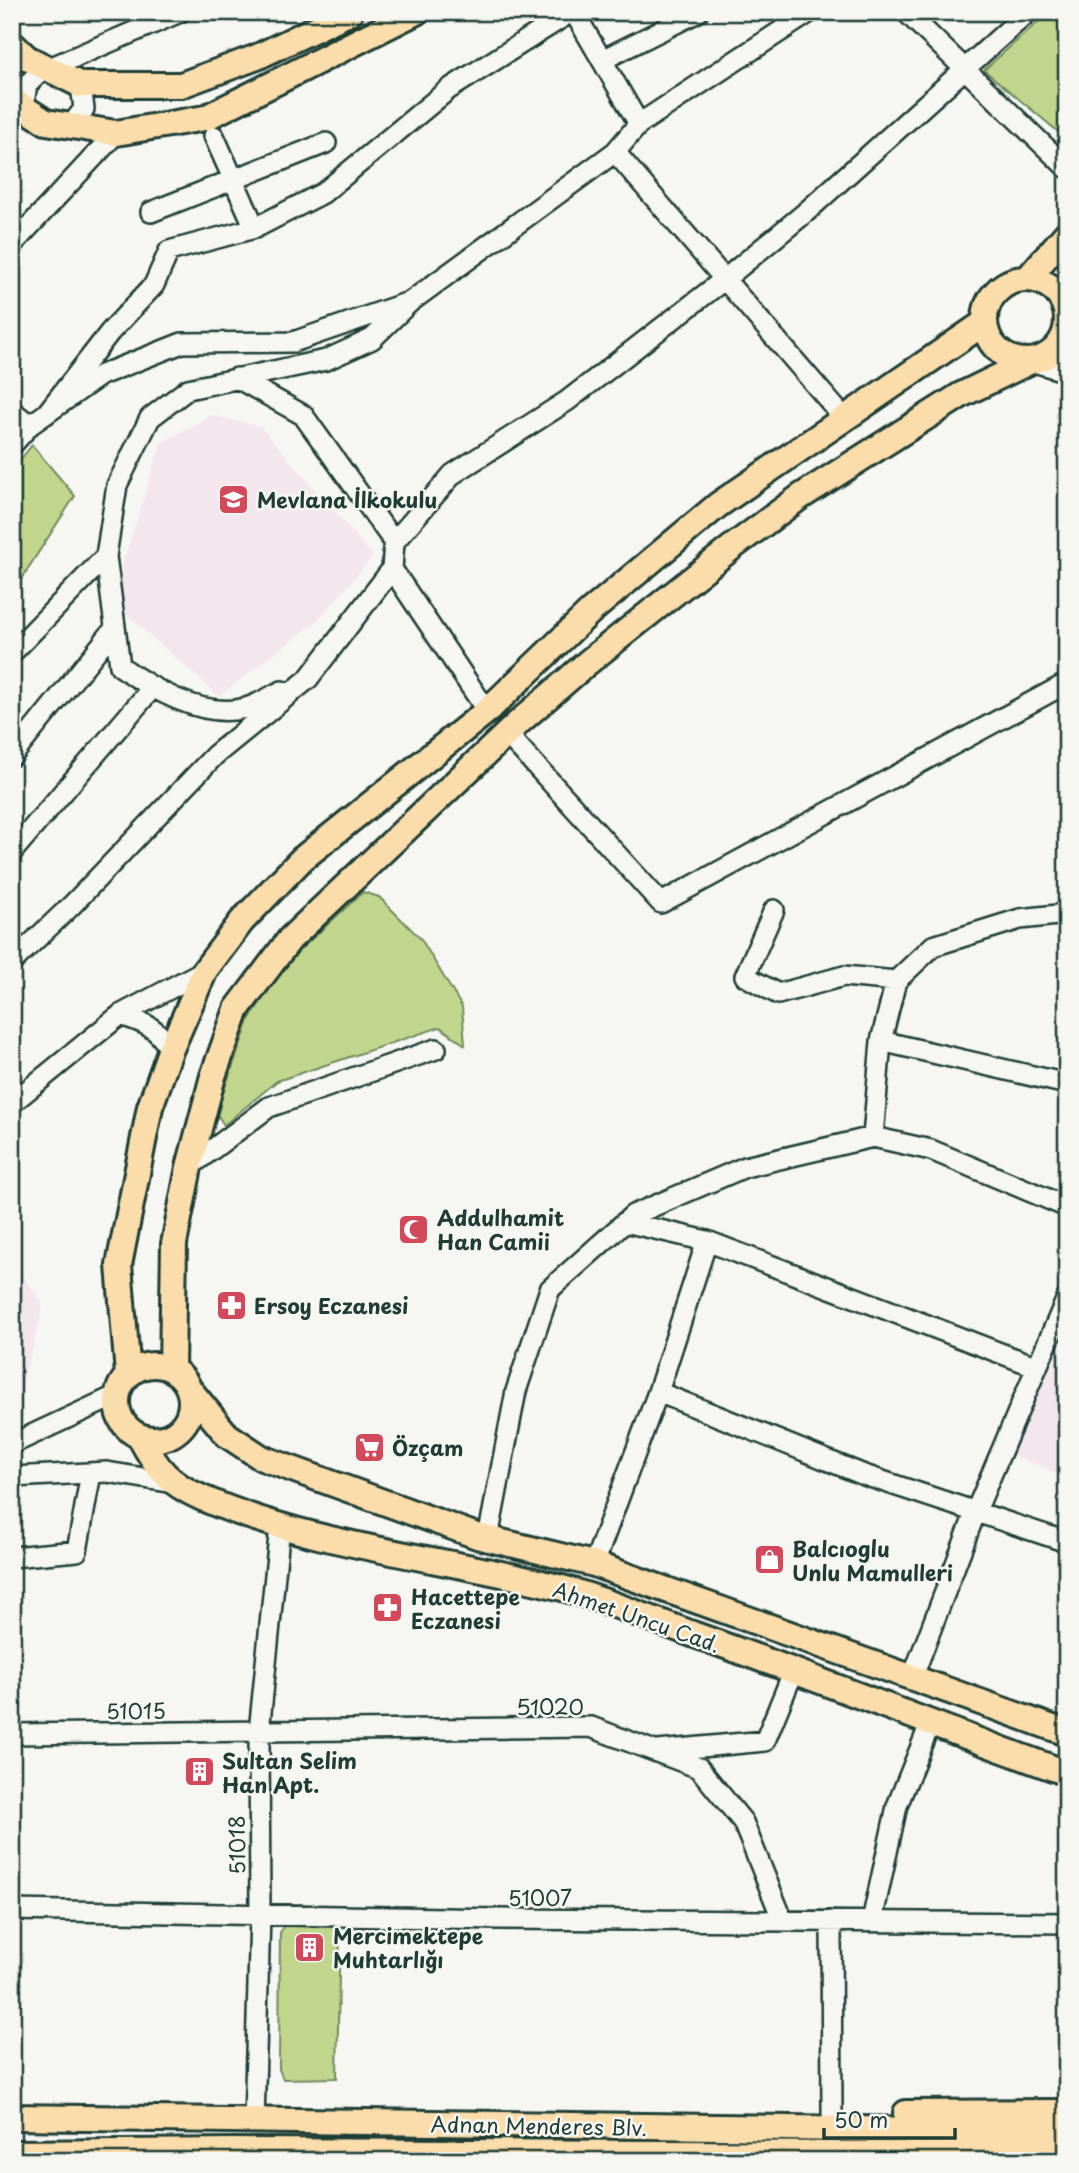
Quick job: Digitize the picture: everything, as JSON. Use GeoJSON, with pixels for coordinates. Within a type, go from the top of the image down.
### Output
{"type":"FeatureCollection","features":[{"type":"Feature","properties":{"kind":"main road"},"geometry":{"type":"LineString","coordinates":[[12,44],[27,58],[81,85],[181,85],[257,57],[350,12]]}},
{"type":"Feature","properties":{"kind":"main road"},"geometry":{"type":"LineString","coordinates":[[18,104],[46,122],[69,128],[116,132],[205,118],[416,12]]}},
{"type":"Feature","properties":{"kind":"main road"},"geometry":{"type":"LineString","coordinates":[[1027,279],[1067,233]]}},
{"type":"Feature","properties":{"kind":"main road"},"geometry":{"type":"LineString","coordinates":[[122,1385],[151,1364],[172,1369],[183,1378],[190,1390],[191,1408],[181,1428],[171,1436],[155,1439],[140,1437],[123,1423],[117,1408],[122,1385],[119,1265],[150,1107],[170,1051],[205,970],[242,921],[302,859],[487,711],[590,612],[718,505],[984,323],[992,297],[1013,281],[1027,279],[1040,282],[1061,299],[1067,325],[1055,350],[980,383],[800,497],[654,609],[507,734],[290,939],[237,1009],[213,1076],[189,1167],[174,1244],[172,1369]]}},
{"type":"Feature","properties":{"kind":"main road"},"geometry":{"type":"LineString","coordinates":[[984,323],[994,347],[1017,360],[1031,361]]}},
{"type":"Feature","properties":{"kind":"main road","name":"Ahmet Uncu Cad."},"geometry":{"type":"LineString","coordinates":[[190,1390],[227,1435],[262,1458],[488,1538],[594,1564],[1067,1733]]}},
{"type":"Feature","properties":{"kind":"main road","name":"Ahmet Uncu Cad."},"geometry":{"type":"LineString","coordinates":[[140,1437],[155,1467],[174,1483],[202,1497],[280,1526],[363,1547],[567,1589],[794,1670],[930,1724],[1067,1773]]}},
{"type":"Feature","properties":{"kind":"main road"},"geometry":{"type":"LineString","coordinates":[[623,2126],[832,2114],[1067,2112]]}},
{"type":"Feature","properties":{"kind":"main road","name":"Adnan Menderes Blv."},"geometry":{"type":"LineString","coordinates":[[12,2117],[1067,2132]]}},
{"type":"Feature","properties":{"kind":"main road","name":"Adnan Menderes Blv."},"geometry":{"type":"LineString","coordinates":[[12,2153],[198,2156],[1067,2155]]}},
{"type":"Feature","properties":{"kind":"main road"},"geometry":{"type":"LineString","coordinates":[[603,2154],[634,2161]]}},
{"type":"Feature","properties":{"kind":"street"},"geometry":{"type":"LineString","coordinates":[[18,104],[32,78],[133,21],[180,12]]}},
{"type":"Feature","properties":{"kind":"street"},"geometry":{"type":"LineString","coordinates":[[12,445],[38,419],[110,332],[154,285],[169,251],[255,228],[323,193],[449,89],[572,12],[639,124]]}},
{"type":"Feature","properties":{"kind":"street"},"geometry":{"type":"LineString","coordinates":[[602,60],[698,12]]}},
{"type":"Feature","properties":{"kind":"street"},"geometry":{"type":"LineString","coordinates":[[308,679],[243,709],[209,710],[153,688],[120,666],[106,556],[117,485],[150,418],[188,389],[327,360],[372,339],[410,302],[615,152],[639,124],[810,12]]}},
{"type":"Feature","properties":{"kind":"street"},"geometry":{"type":"LineString","coordinates":[[905,12],[1067,168]]}},
{"type":"Feature","properties":{"kind":"street"},"geometry":{"type":"LineString","coordinates":[[12,962],[72,905],[215,755],[308,679],[392,569],[394,542],[453,474],[568,401],[726,279],[806,212],[1026,13]]}},
{"type":"Feature","properties":{"kind":"street"},"geometry":{"type":"LineString","coordinates":[[69,128],[84,109],[81,85]]}},
{"type":"Feature","properties":{"kind":"street"},"geometry":{"type":"LineString","coordinates":[[12,245],[116,132]]}},
{"type":"Feature","properties":{"kind":"street"},"geometry":{"type":"LineString","coordinates":[[214,136],[255,228]]}},
{"type":"Feature","properties":{"kind":"street"},"geometry":{"type":"LineString","coordinates":[[152,212],[326,144]]}},
{"type":"Feature","properties":{"kind":"street"},"geometry":{"type":"LineString","coordinates":[[615,152],[844,418]]}},
{"type":"Feature","properties":{"kind":"street"},"geometry":{"type":"LineString","coordinates":[[38,419],[101,375],[182,343],[293,342],[410,302]]}},
{"type":"Feature","properties":{"kind":"street"},"geometry":{"type":"LineString","coordinates":[[1031,361],[1067,373]]}},
{"type":"Feature","properties":{"kind":"street"},"geometry":{"type":"LineString","coordinates":[[237,378],[303,415],[394,542]]}},
{"type":"Feature","properties":{"kind":"street"},"geometry":{"type":"LineString","coordinates":[[12,411],[38,419]]}},
{"type":"Feature","properties":{"kind":"street"},"geometry":{"type":"LineString","coordinates":[[12,653],[106,556]]}},
{"type":"Feature","properties":{"kind":"street"},"geometry":{"type":"LineString","coordinates":[[392,569],[487,711]]}},
{"type":"Feature","properties":{"kind":"street"},"geometry":{"type":"LineString","coordinates":[[12,756],[115,628]]}},
{"type":"Feature","properties":{"kind":"street"},"geometry":{"type":"LineString","coordinates":[[507,734],[661,903],[1067,683]]}},
{"type":"Feature","properties":{"kind":"street"},"geometry":{"type":"LineString","coordinates":[[12,852],[153,688]]}},
{"type":"Feature","properties":{"kind":"street"},"geometry":{"type":"LineString","coordinates":[[774,910],[746,976],[778,995],[844,976],[896,981]]}},
{"type":"Feature","properties":{"kind":"street"},"geometry":{"type":"LineString","coordinates":[[873,1137],[881,1041],[896,981],[933,946],[1020,919],[1067,914]]}},
{"type":"Feature","properties":{"kind":"street"},"geometry":{"type":"LineString","coordinates":[[12,1103],[120,1015],[205,970]]}},
{"type":"Feature","properties":{"kind":"street"},"geometry":{"type":"LineString","coordinates":[[120,1015],[146,1023],[164,1038],[170,1051]]}},
{"type":"Feature","properties":{"kind":"street"},"geometry":{"type":"LineString","coordinates":[[881,1041],[1067,1084]]}},
{"type":"Feature","properties":{"kind":"street"},"geometry":{"type":"LineString","coordinates":[[189,1167],[269,1107],[436,1049]]}},
{"type":"Feature","properties":{"kind":"street"},"geometry":{"type":"LineString","coordinates":[[488,1538],[516,1391],[550,1289],[633,1215],[745,1167],[873,1137],[931,1150],[1067,1207]]}},
{"type":"Feature","properties":{"kind":"street"},"geometry":{"type":"LineString","coordinates":[[625,1222],[707,1241],[1037,1367]]}},
{"type":"Feature","properties":{"kind":"street"},"geometry":{"type":"LineString","coordinates":[[594,1564],[658,1392],[707,1241]]}},
{"type":"Feature","properties":{"kind":"street"},"geometry":{"type":"LineString","coordinates":[[913,1676],[976,1511],[1067,1298]]}},
{"type":"Feature","properties":{"kind":"street"},"geometry":{"type":"LineString","coordinates":[[12,1444],[122,1385]]}},
{"type":"Feature","properties":{"kind":"street"},"geometry":{"type":"LineString","coordinates":[[658,1392],[864,1475],[1067,1542]]}},
{"type":"Feature","properties":{"kind":"street"},"geometry":{"type":"LineString","coordinates":[[12,1477],[107,1472],[174,1483]]}},
{"type":"Feature","properties":{"kind":"street"},"geometry":{"type":"LineString","coordinates":[[12,1557],[77,1551],[91,1473]]}},
{"type":"Feature","properties":{"kind":"street","name":"51018"},"geometry":{"type":"LineString","coordinates":[[254,2122],[260,1915],[259,1732],[280,1526]]}},
{"type":"Feature","properties":{"kind":"street"},"geometry":{"type":"LineString","coordinates":[[654,1751],[765,1741],[794,1670]]}},
{"type":"Feature","properties":{"kind":"street"},"geometry":{"type":"LineString","coordinates":[[872,1921],[898,1806],[930,1724]]}},
{"type":"Feature","properties":{"kind":"street","name":"51020"},"geometry":{"type":"LineString","coordinates":[[259,1732],[591,1727],[699,1768],[743,1822],[783,1921]]}},
{"type":"Feature","properties":{"kind":"street","name":"51015"},"geometry":{"type":"LineString","coordinates":[[12,1734],[259,1732]]}},
{"type":"Feature","properties":{"kind":"street"},"geometry":{"type":"LineString","coordinates":[[710,1746],[710,1782]]}},
{"type":"Feature","properties":{"kind":"street","name":"51007"},"geometry":{"type":"LineString","coordinates":[[12,1910],[1067,1923]]}},
{"type":"Feature","properties":{"kind":"street"},"geometry":{"type":"LineString","coordinates":[[831,1921],[832,2114]]}},
{"type":"Feature","properties":{"kind":"shaded area","name":"Mevlana İlkokulu"},"geometry":{"type":"Polygon","coordinates":[[[212,415],[261,427],[373,556],[317,621],[219,696],[119,608],[123,563],[161,443],[212,415]]]}},
{"type":"Feature","properties":{"kind":"shaded area"},"geometry":{"type":"Polygon","coordinates":[[[12,1262],[42,1302],[42,1312],[19,1396],[12,1399],[12,1262]]]}},
{"type":"Feature","properties":{"kind":"shaded area"},"geometry":{"type":"Polygon","coordinates":[[[1067,1332],[1067,1477],[1011,1455],[1067,1332]]]}},
{"type":"Feature","properties":{"kind":"green space"},"geometry":{"type":"Polygon","coordinates":[[[1049,12],[1067,12],[1067,139],[984,70],[1049,12]]]}},
{"type":"Feature","properties":{"kind":"green space"},"geometry":{"type":"Polygon","coordinates":[[[32,445],[75,496],[12,593],[12,470],[32,445]]]}},
{"type":"Feature","properties":{"kind":"green space"},"geometry":{"type":"Polygon","coordinates":[[[363,892],[379,897],[421,939],[462,1007],[465,1045],[440,1027],[277,1081],[224,1125],[216,1113],[250,1018],[291,958],[363,892]]]}},
{"type":"Feature","properties":{"kind":"green space"},"geometry":{"type":"Polygon","coordinates":[[[340,1924],[337,2078],[283,2079],[279,2069],[280,1933],[284,1925],[340,1924]]]}},
{"type":"Feature","properties":{"kind":"place","name":"Mevlana İlkokulu"},"geometry":{"type":"Point","coordinates":[234,499]}},
{"type":"Feature","properties":{"kind":"place","name":"Addulhamit Han Camii"},"geometry":{"type":"Point","coordinates":[414,1229]}},
{"type":"Feature","properties":{"kind":"place","name":"Ersoy Eczanesi"},"geometry":{"type":"Point","coordinates":[231,1305]}},
{"type":"Feature","properties":{"kind":"place","name":"Özçam"},"geometry":{"type":"Point","coordinates":[369,1447]}},
{"type":"Feature","properties":{"kind":"place","name":"Balcıoglu Unlu Mamulleri"},"geometry":{"type":"Point","coordinates":[769,1560]}},
{"type":"Feature","properties":{"kind":"place","name":"Hacettepe Eczanesi"},"geometry":{"type":"Point","coordinates":[388,1608]}},
{"type":"Feature","properties":{"kind":"place","name":"Sultan Selim Han Apt."},"geometry":{"type":"Point","coordinates":[199,1772]}},
{"type":"Feature","properties":{"kind":"place","name":"Mercimektepe Muhtarlığı"},"geometry":{"type":"Point","coordinates":[310,1947]}}]}
